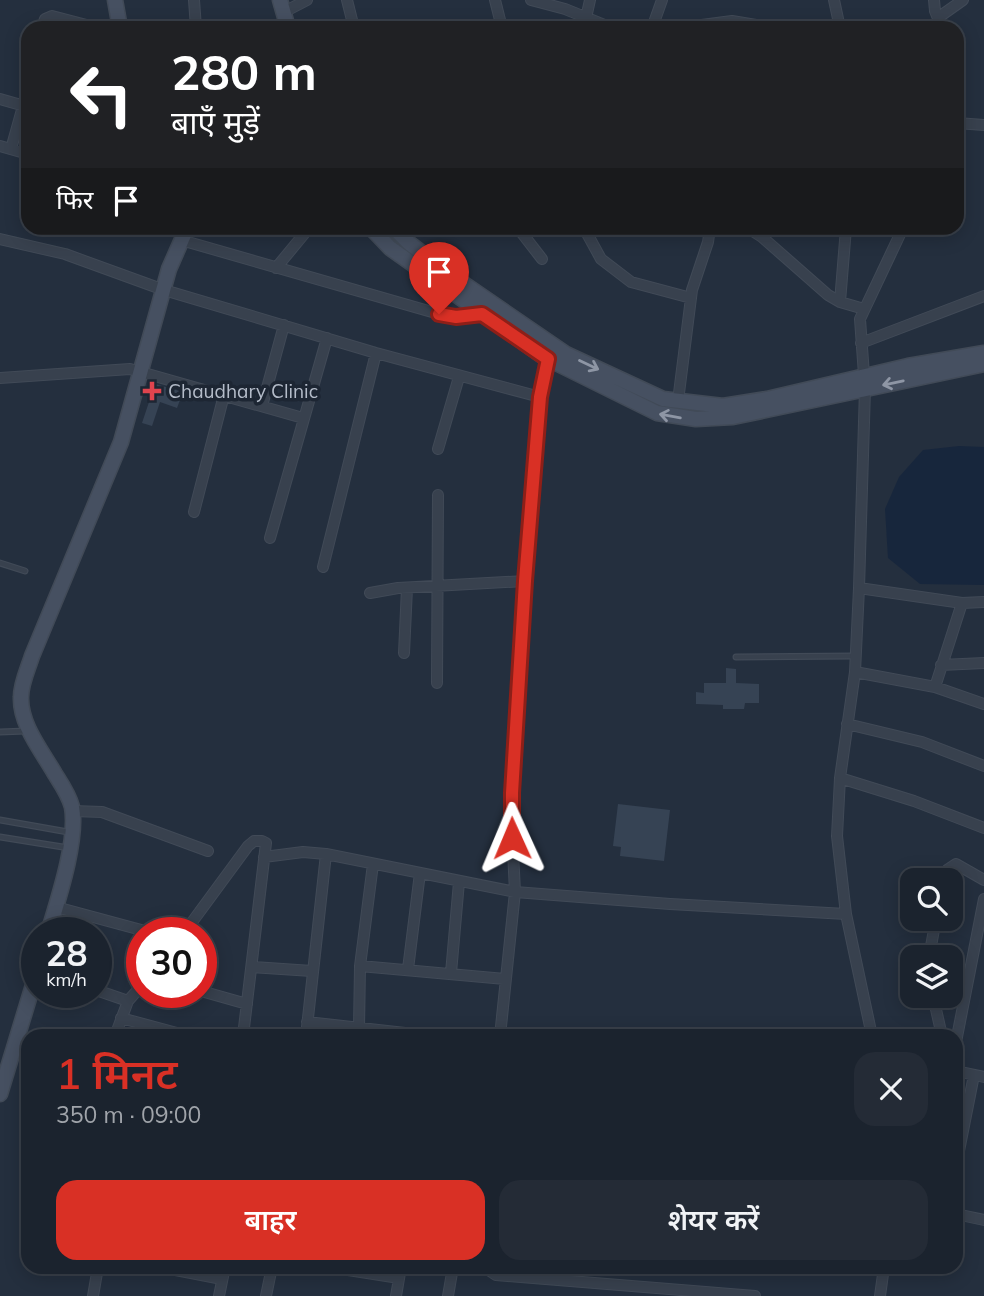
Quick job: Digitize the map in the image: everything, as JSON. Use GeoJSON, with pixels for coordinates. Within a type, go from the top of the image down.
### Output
{"type":"FeatureCollection","features":[{"type":"Feature","properties":{"kind":"street"},"geometry":{"type":"LineString","coordinates":[[115,0],[119,21]]}},
{"type":"Feature","properties":{"kind":"street"},"geometry":{"type":"LineString","coordinates":[[194,0],[196,21]]}},
{"type":"Feature","properties":{"kind":"street"},"geometry":{"type":"LineString","coordinates":[[282,6],[307,0]]}},
{"type":"Feature","properties":{"kind":"street"},"geometry":{"type":"LineString","coordinates":[[347,0],[352,21]]}},
{"type":"Feature","properties":{"kind":"street"},"geometry":{"type":"LineString","coordinates":[[495,0],[500,21]]}},
{"type":"Feature","properties":{"kind":"street"},"geometry":{"type":"LineString","coordinates":[[531,0],[594,21]]}},
{"type":"Feature","properties":{"kind":"street"},"geometry":{"type":"LineString","coordinates":[[586,18],[590,0]]}},
{"type":"Feature","properties":{"kind":"street"},"geometry":{"type":"LineString","coordinates":[[654,21],[662,0]]}},
{"type":"Feature","properties":{"kind":"street"},"geometry":{"type":"LineString","coordinates":[[834,0],[838,21]]}},
{"type":"Feature","properties":{"kind":"street"},"geometry":{"type":"LineString","coordinates":[[934,0],[940,21]]}},
{"type":"Feature","properties":{"kind":"street"},"geometry":{"type":"LineString","coordinates":[[943,21],[963,0]]}},
{"type":"Feature","properties":{"kind":"street"},"geometry":{"type":"LineString","coordinates":[[44,21],[52,16],[71,21]]}},
{"type":"Feature","properties":{"kind":"street"},"geometry":{"type":"LineString","coordinates":[[0,99],[21,105]]}},
{"type":"Feature","properties":{"kind":"street"},"geometry":{"type":"LineString","coordinates":[[5,148],[21,116]]}},
{"type":"Feature","properties":{"kind":"street"},"geometry":{"type":"LineString","coordinates":[[964,124],[984,125]]}},
{"type":"Feature","properties":{"kind":"street"},"geometry":{"type":"LineString","coordinates":[[53,917],[70,849],[73,811],[66,792],[30,731],[22,709],[22,687],[32,656],[121,442],[181,235]]}},
{"type":"Feature","properties":{"kind":"street"},"geometry":{"type":"LineString","coordinates":[[190,235],[276,268],[439,314],[456,317],[482,314]]}},
{"type":"Feature","properties":{"kind":"street"},"geometry":{"type":"LineString","coordinates":[[276,268],[303,235]]}},
{"type":"Feature","properties":{"kind":"street"},"geometry":{"type":"LineString","coordinates":[[378,235],[390,248],[482,314],[657,413],[696,419],[733,417],[984,353]]}},
{"type":"Feature","properties":{"kind":"street"},"geometry":{"type":"LineString","coordinates":[[401,235],[552,353],[566,354],[663,399],[723,406],[984,364]]}},
{"type":"Feature","properties":{"kind":"street"},"geometry":{"type":"LineString","coordinates":[[524,235],[542,259]]}},
{"type":"Feature","properties":{"kind":"street"},"geometry":{"type":"LineString","coordinates":[[588,235],[601,259],[631,282],[691,298]]}},
{"type":"Feature","properties":{"kind":"street"},"geometry":{"type":"LineString","coordinates":[[678,401],[691,298],[709,235]]}},
{"type":"Feature","properties":{"kind":"street"},"geometry":{"type":"LineString","coordinates":[[759,235],[840,302],[864,309]]}},
{"type":"Feature","properties":{"kind":"street"},"geometry":{"type":"LineString","coordinates":[[840,302],[845,235]]}},
{"type":"Feature","properties":{"kind":"street"},"geometry":{"type":"LineString","coordinates":[[871,1029],[846,914],[838,836],[840,778],[855,672],[859,588],[864,383],[859,330],[864,309],[900,235]]}},
{"type":"Feature","properties":{"kind":"street"},"geometry":{"type":"LineString","coordinates":[[0,239],[65,254],[164,290],[459,377],[540,397]]}},
{"type":"Feature","properties":{"kind":"street"},"geometry":{"type":"LineString","coordinates":[[861,343],[984,296]]}},
{"type":"Feature","properties":{"kind":"street"},"geometry":{"type":"LineString","coordinates":[[262,406],[284,325]]}},
{"type":"Feature","properties":{"kind":"street"},"geometry":{"type":"LineString","coordinates":[[270,538],[327,338]]}},
{"type":"Feature","properties":{"kind":"street"},"geometry":{"type":"LineString","coordinates":[[323,567],[376,353]]}},
{"type":"Feature","properties":{"kind":"street"},"geometry":{"type":"LineString","coordinates":[[501,1029],[515,892],[511,811],[525,581],[540,397],[552,353]]}},
{"type":"Feature","properties":{"kind":"street"},"geometry":{"type":"LineString","coordinates":[[0,378],[101,370],[141,370],[303,418]]}},
{"type":"Feature","properties":{"kind":"street"},"geometry":{"type":"LineString","coordinates":[[438,449],[459,377]]}},
{"type":"Feature","properties":{"kind":"street"},"geometry":{"type":"LineString","coordinates":[[194,512],[224,395]]}},
{"type":"Feature","properties":{"kind":"street"},"geometry":{"type":"LineString","coordinates":[[438,495],[438,682]]}},
{"type":"Feature","properties":{"kind":"street"},"geometry":{"type":"LineString","coordinates":[[370,593],[407,587],[525,581]]}},
{"type":"Feature","properties":{"kind":"street"},"geometry":{"type":"LineString","coordinates":[[404,653],[407,587]]}},
{"type":"Feature","properties":{"kind":"street"},"geometry":{"type":"LineString","coordinates":[[859,588],[962,603],[984,602]]}},
{"type":"Feature","properties":{"kind":"street"},"geometry":{"type":"LineString","coordinates":[[935,687],[962,603]]}},
{"type":"Feature","properties":{"kind":"street"},"geometry":{"type":"LineString","coordinates":[[941,665],[984,663]]}},
{"type":"Feature","properties":{"kind":"street"},"geometry":{"type":"LineString","coordinates":[[855,672],[935,687],[984,704]]}},
{"type":"Feature","properties":{"kind":"street"},"geometry":{"type":"LineString","coordinates":[[847,724],[922,742],[984,766]]}},
{"type":"Feature","properties":{"kind":"street"},"geometry":{"type":"LineString","coordinates":[[840,778],[914,801],[984,828]]}},
{"type":"Feature","properties":{"kind":"street"},"geometry":{"type":"LineString","coordinates":[[73,811],[102,812],[208,851]]}},
{"type":"Feature","properties":{"kind":"street"},"geometry":{"type":"LineString","coordinates":[[196,917],[248,846],[254,841],[262,841],[266,847],[244,1029]]}},
{"type":"Feature","properties":{"kind":"street"},"geometry":{"type":"LineString","coordinates":[[264,857],[303,852],[326,854],[515,892],[846,914]]}},
{"type":"Feature","properties":{"kind":"street"},"geometry":{"type":"LineString","coordinates":[[306,1029],[326,854]]}},
{"type":"Feature","properties":{"kind":"street"},"geometry":{"type":"LineString","coordinates":[[363,1029],[360,966],[373,863]]}},
{"type":"Feature","properties":{"kind":"street"},"geometry":{"type":"LineString","coordinates":[[963,868],[984,880]]}},
{"type":"Feature","properties":{"kind":"street"},"geometry":{"type":"LineString","coordinates":[[408,969],[421,873]]}},
{"type":"Feature","properties":{"kind":"street"},"geometry":{"type":"LineString","coordinates":[[451,973],[459,882]]}},
{"type":"Feature","properties":{"kind":"street"},"geometry":{"type":"LineString","coordinates":[[959,1029],[984,900]]}},
{"type":"Feature","properties":{"kind":"street"},"geometry":{"type":"LineString","coordinates":[[56,907],[126,926]]}},
{"type":"Feature","properties":{"kind":"street"},"geometry":{"type":"LineString","coordinates":[[360,966],[505,979]]}},
{"type":"Feature","properties":{"kind":"street"},"geometry":{"type":"LineString","coordinates":[[253,967],[312,971]]}},
{"type":"Feature","properties":{"kind":"street"},"geometry":{"type":"LineString","coordinates":[[217,996],[247,1004]]}},
{"type":"Feature","properties":{"kind":"street"},"geometry":{"type":"LineString","coordinates":[[117,1029],[126,1006]]}},
{"type":"Feature","properties":{"kind":"street"},"geometry":{"type":"LineString","coordinates":[[25,1029],[29,1008]]}},
{"type":"Feature","properties":{"kind":"street"},"geometry":{"type":"LineString","coordinates":[[936,1008],[940,1029]]}},
{"type":"Feature","properties":{"kind":"street"},"geometry":{"type":"LineString","coordinates":[[121,1018],[162,1029]]}},
{"type":"Feature","properties":{"kind":"street"},"geometry":{"type":"LineString","coordinates":[[307,1022],[351,1029]]}},
{"type":"Feature","properties":{"kind":"street"},"geometry":{"type":"LineString","coordinates":[[0,1094],[3,1074],[21,1041]]}},
{"type":"Feature","properties":{"kind":"street"},"geometry":{"type":"LineString","coordinates":[[963,1139],[979,1076]]}},
{"type":"Feature","properties":{"kind":"street"},"geometry":{"type":"LineString","coordinates":[[963,1216],[984,1220]]}},
{"type":"Feature","properties":{"kind":"street"},"geometry":{"type":"LineString","coordinates":[[93,1296],[97,1274]]}},
{"type":"Feature","properties":{"kind":"street"},"geometry":{"type":"LineString","coordinates":[[197,1274],[222,1279]]}},
{"type":"Feature","properties":{"kind":"street"},"geometry":{"type":"LineString","coordinates":[[219,1296],[223,1274]]}},
{"type":"Feature","properties":{"kind":"street"},"geometry":{"type":"LineString","coordinates":[[266,1296],[270,1274]]}},
{"type":"Feature","properties":{"kind":"street"},"geometry":{"type":"LineString","coordinates":[[374,1274],[399,1278]]}},
{"type":"Feature","properties":{"kind":"street"},"geometry":{"type":"LineString","coordinates":[[396,1296],[400,1274]]}},
{"type":"Feature","properties":{"kind":"street"},"geometry":{"type":"LineString","coordinates":[[448,1296],[452,1274]]}},
{"type":"Feature","properties":{"kind":"street"},"geometry":{"type":"LineString","coordinates":[[494,1274],[755,1296]]}},
{"type":"Feature","properties":{"kind":"street"},"geometry":{"type":"LineString","coordinates":[[880,1296],[883,1274]]}},
{"type":"Feature","properties":{"kind":"lane"},"geometry":{"type":"LineString","coordinates":[[0,564],[25,571]]}},
{"type":"Feature","properties":{"kind":"lane"},"geometry":{"type":"LineString","coordinates":[[736,657],[855,656]]}},
{"type":"Feature","properties":{"kind":"lane"},"geometry":{"type":"LineString","coordinates":[[0,732],[30,731]]}},
{"type":"Feature","properties":{"kind":"lane"},"geometry":{"type":"LineString","coordinates":[[0,821],[72,832]]}},
{"type":"Feature","properties":{"kind":"lane"},"geometry":{"type":"LineString","coordinates":[[0,837],[70,849]]}},
{"type":"Feature","properties":{"kind":"water"},"geometry":{"type":"Polygon","coordinates":[[[959,446],[984,447],[984,585],[920,584],[888,558],[885,509],[899,477],[923,450],[959,446]]]}},
{"type":"Feature","properties":{"kind":"building"},"geometry":{"type":"Polygon","coordinates":[[[155,384],[183,392],[177,408],[160,402],[152,426],[142,423],[155,384]]]}},
{"type":"Feature","properties":{"kind":"building"},"geometry":{"type":"Polygon","coordinates":[[[726,668],[736,669],[736,683],[759,684],[759,703],[745,703],[744,709],[723,709],[723,705],[696,704],[696,692],[704,693],[704,683],[726,683],[726,668]]]}},
{"type":"Feature","properties":{"kind":"building"},"geometry":{"type":"Polygon","coordinates":[[[618,804],[670,810],[664,861],[620,856],[621,847],[613,846],[618,804]]]}},
{"type":"Feature","properties":{"kind":"place","name":"Chaudhary Clinic"},"geometry":{"type":"Point","coordinates":[152,391]}},
{"type":"Feature","properties":{"kind":"route"},"geometry":{"type":"LineString","coordinates":[[439,314],[467,317],[482,314],[548,359],[540,397],[525,581],[511,811],[512,838]]}}]}
